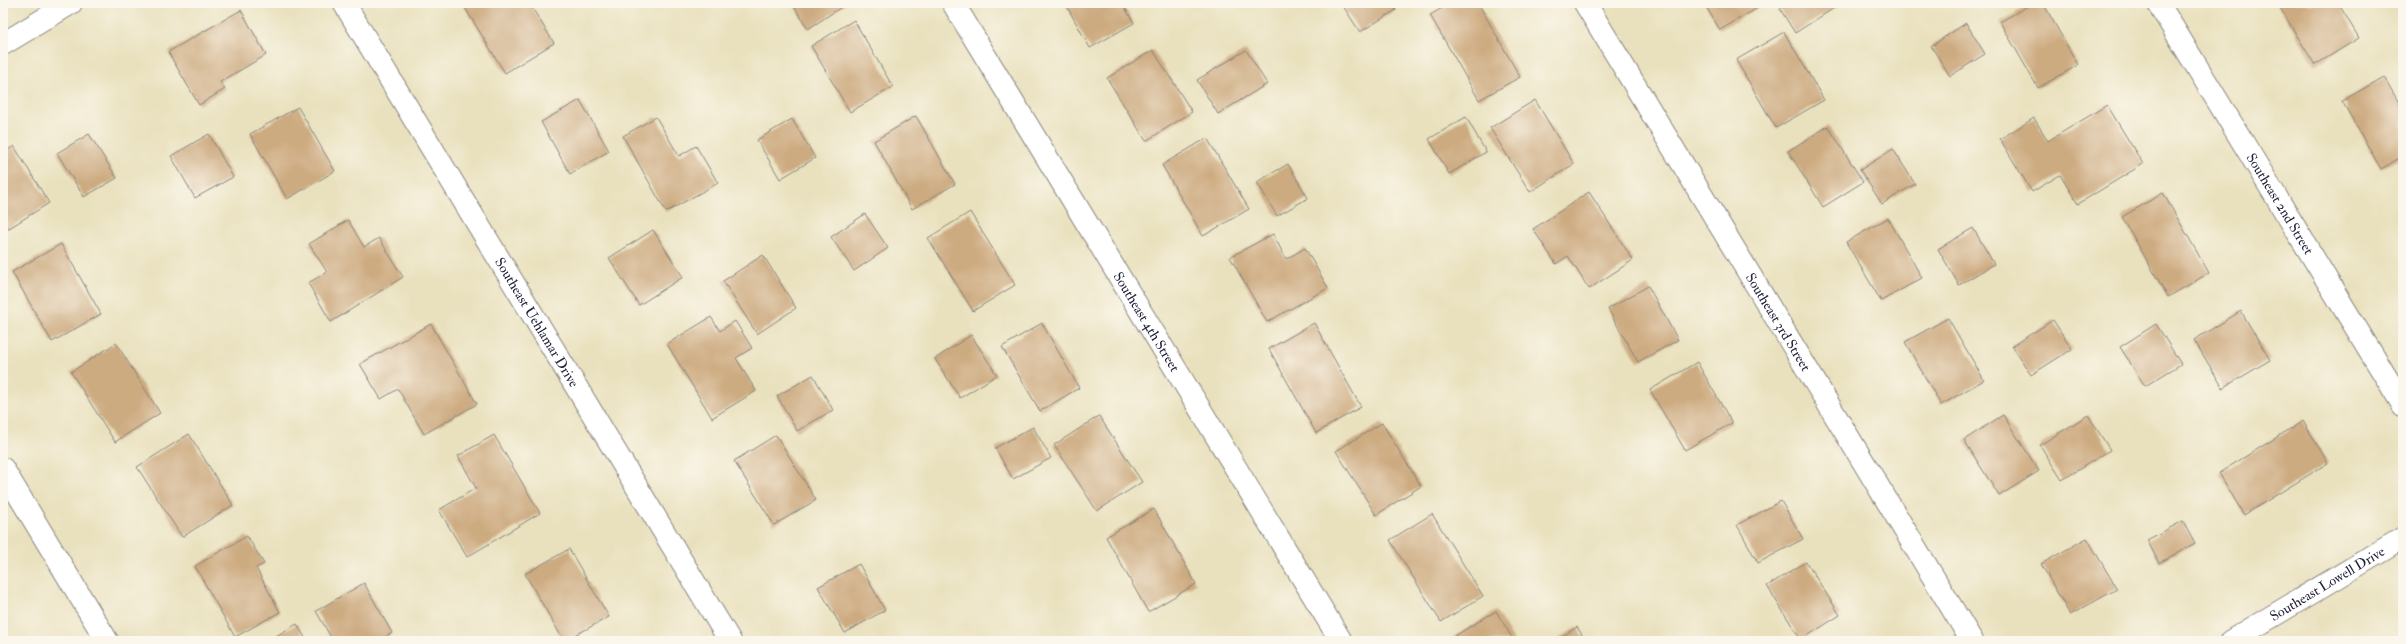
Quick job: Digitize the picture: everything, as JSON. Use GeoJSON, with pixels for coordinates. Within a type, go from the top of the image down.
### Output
{"type":"FeatureCollection","features":[{"type":"Feature","properties":{"kind":"street"},"geometry":{"type":"LineString","coordinates":[[3,44],[71,3]]}},
{"type":"Feature","properties":{"kind":"street","name":"Southeast Uehlamar Drive"},"geometry":{"type":"LineString","coordinates":[[344,3],[730,641]]}},
{"type":"Feature","properties":{"kind":"street","name":"Southeast 4th Street"},"geometry":{"type":"LineString","coordinates":[[953,3],[1341,641]]}},
{"type":"Feature","properties":{"kind":"street","name":"Southeast 3rd Street"},"geometry":{"type":"LineString","coordinates":[[1585,3],[1972,641]]}},
{"type":"Feature","properties":{"kind":"street","name":"Southeast 2nd Street"},"geometry":{"type":"LineString","coordinates":[[2158,3],[2403,406]]}},
{"type":"Feature","properties":{"kind":"street"},"geometry":{"type":"LineString","coordinates":[[3,470],[107,641]]}},
{"type":"Feature","properties":{"kind":"street","name":"Southeast Lowell Drive"},"geometry":{"type":"LineString","coordinates":[[2231,641],[2403,538]]}},
{"type":"Feature","properties":{"kind":"building"},"geometry":{"type":"Polygon","coordinates":[[[462,3],[529,3],[554,43],[505,73],[462,3]]]}},
{"type":"Feature","properties":{"kind":"building"},"geometry":{"type":"Polygon","coordinates":[[[792,3],[845,3],[846,4],[808,29],[792,3]]]}},
{"type":"Feature","properties":{"kind":"building"},"geometry":{"type":"Polygon","coordinates":[[[1065,3],[1122,3],[1134,23],[1090,48],[1065,3]]]}},
{"type":"Feature","properties":{"kind":"building"},"geometry":{"type":"Polygon","coordinates":[[[1341,3],[1391,3],[1396,10],[1360,32],[1341,3]]]}},
{"type":"Feature","properties":{"kind":"building"},"geometry":{"type":"Polygon","coordinates":[[[1451,3],[1478,3],[1520,77],[1479,100],[1430,15],[1451,3]]]}},
{"type":"Feature","properties":{"kind":"building"},"geometry":{"type":"Polygon","coordinates":[[[1704,3],[1759,3],[1761,6],[1720,30],[1704,3]]]}},
{"type":"Feature","properties":{"kind":"building"},"geometry":{"type":"Polygon","coordinates":[[[1790,3],[1842,3],[1795,33],[1780,9],[1790,3]]]}},
{"type":"Feature","properties":{"kind":"building"},"geometry":{"type":"Polygon","coordinates":[[[2033,3],[2043,3],[2078,65],[2038,88],[2000,22],[2033,3]]]}},
{"type":"Feature","properties":{"kind":"building"},"geometry":{"type":"Polygon","coordinates":[[[2277,3],[2338,3],[2359,38],[2315,65],[2277,3]]]}},
{"type":"Feature","properties":{"kind":"building"},"geometry":{"type":"Polygon","coordinates":[[[241,10],[266,55],[220,82],[225,89],[199,105],[168,52],[241,10]]]}},
{"type":"Feature","properties":{"kind":"building"},"geometry":{"type":"Polygon","coordinates":[[[854,20],[893,87],[850,112],[811,46],[854,20]]]}},
{"type":"Feature","properties":{"kind":"building"},"geometry":{"type":"Polygon","coordinates":[[[1966,23],[1985,54],[1950,76],[1931,46],[1966,23]]]}},
{"type":"Feature","properties":{"kind":"building"},"geometry":{"type":"Polygon","coordinates":[[[1784,32],[1824,100],[1776,128],[1736,60],[1784,32]]]}},
{"type":"Feature","properties":{"kind":"building"},"geometry":{"type":"Polygon","coordinates":[[[2403,38],[2403,47],[2399,40],[2403,38]]]}},
{"type":"Feature","properties":{"kind":"building"},"geometry":{"type":"Polygon","coordinates":[[[1153,50],[1192,112],[1146,141],[1107,78],[1153,50]]]}},
{"type":"Feature","properties":{"kind":"building"},"geometry":{"type":"Polygon","coordinates":[[[1246,50],[1267,84],[1218,114],[1197,80],[1246,50]]]}},
{"type":"Feature","properties":{"kind":"building"},"geometry":{"type":"Polygon","coordinates":[[[2384,77],[2403,110],[2403,156],[2381,169],[2342,101],[2384,77]]]}},
{"type":"Feature","properties":{"kind":"building"},"geometry":{"type":"Polygon","coordinates":[[[580,100],[609,151],[570,174],[541,122],[580,100]]]}},
{"type":"Feature","properties":{"kind":"building"},"geometry":{"type":"Polygon","coordinates":[[[1535,100],[1574,164],[1530,192],[1490,128],[1535,100]]]}},
{"type":"Feature","properties":{"kind":"building"},"geometry":{"type":"Polygon","coordinates":[[[2107,105],[2143,164],[2078,204],[2060,175],[2032,192],[2000,139],[2034,118],[2048,141],[2107,105]]]}},
{"type":"Feature","properties":{"kind":"building"},"geometry":{"type":"Polygon","coordinates":[[[298,107],[335,171],[287,199],[250,134],[298,107]]]}},
{"type":"Feature","properties":{"kind":"building"},"geometry":{"type":"Polygon","coordinates":[[[916,116],[955,184],[912,209],[874,141],[916,116]]]}},
{"type":"Feature","properties":{"kind":"building"},"geometry":{"type":"Polygon","coordinates":[[[656,117],[679,156],[696,146],[718,183],[666,212],[623,136],[656,117]]]}},
{"type":"Feature","properties":{"kind":"building"},"geometry":{"type":"Polygon","coordinates":[[[1466,117],[1486,152],[1449,174],[1429,139],[1466,117]]]}},
{"type":"Feature","properties":{"kind":"building"},"geometry":{"type":"Polygon","coordinates":[[[792,119],[815,158],[780,179],[757,140],[792,119]]]}},
{"type":"Feature","properties":{"kind":"building"},"geometry":{"type":"Polygon","coordinates":[[[1828,126],[1863,182],[1823,207],[1788,151],[1828,126]]]}},
{"type":"Feature","properties":{"kind":"building"},"geometry":{"type":"Polygon","coordinates":[[[89,134],[117,178],[84,197],[57,153],[89,134]]]}},
{"type":"Feature","properties":{"kind":"building"},"geometry":{"type":"Polygon","coordinates":[[[209,134],[233,177],[195,198],[171,156],[209,134]]]}},
{"type":"Feature","properties":{"kind":"building"},"geometry":{"type":"Polygon","coordinates":[[[1207,138],[1249,209],[1203,236],[1162,165],[1207,138]]]}},
{"type":"Feature","properties":{"kind":"building"},"geometry":{"type":"Polygon","coordinates":[[[14,146],[49,203],[3,232],[3,153],[14,146]]]}},
{"type":"Feature","properties":{"kind":"building"},"geometry":{"type":"Polygon","coordinates":[[[1893,149],[1915,184],[1882,204],[1860,170],[1893,149]]]}},
{"type":"Feature","properties":{"kind":"building"},"geometry":{"type":"Polygon","coordinates":[[[1288,164],[1308,198],[1277,216],[1257,182],[1288,164]]]}},
{"type":"Feature","properties":{"kind":"building"},"geometry":{"type":"Polygon","coordinates":[[[1589,192],[1633,260],[1589,289],[1568,256],[1556,264],[1533,229],[1589,192]]]}},
{"type":"Feature","properties":{"kind":"building"},"geometry":{"type":"Polygon","coordinates":[[[2163,193],[2209,273],[2168,297],[2122,217],[2163,193]]]}},
{"type":"Feature","properties":{"kind":"building"},"geometry":{"type":"Polygon","coordinates":[[[970,212],[1015,285],[973,311],[928,238],[970,212]]]}},
{"type":"Feature","properties":{"kind":"building"},"geometry":{"type":"Polygon","coordinates":[[[865,214],[888,248],[854,271],[831,237],[865,214]]]}},
{"type":"Feature","properties":{"kind":"building"},"geometry":{"type":"Polygon","coordinates":[[[1888,218],[1922,278],[1881,301],[1846,242],[1888,218]]]}},
{"type":"Feature","properties":{"kind":"building"},"geometry":{"type":"Polygon","coordinates":[[[348,220],[364,247],[379,238],[403,277],[331,322],[308,283],[327,272],[309,244],[348,220]]]}},
{"type":"Feature","properties":{"kind":"building"},"geometry":{"type":"Polygon","coordinates":[[[1973,228],[1994,264],[1959,285],[1938,249],[1973,228]]]}},
{"type":"Feature","properties":{"kind":"building"},"geometry":{"type":"Polygon","coordinates":[[[653,230],[683,277],[639,305],[609,258],[653,230]]]}},
{"type":"Feature","properties":{"kind":"building"},"geometry":{"type":"Polygon","coordinates":[[[1273,234],[1286,259],[1305,248],[1328,288],[1267,322],[1230,257],[1273,234]]]}},
{"type":"Feature","properties":{"kind":"building"},"geometry":{"type":"Polygon","coordinates":[[[61,244],[101,314],[52,342],[12,272],[61,244]]]}},
{"type":"Feature","properties":{"kind":"building"},"geometry":{"type":"Polygon","coordinates":[[[763,255],[796,308],[757,334],[723,281],[763,255]]]}},
{"type":"Feature","properties":{"kind":"building"},"geometry":{"type":"Polygon","coordinates":[[[1648,286],[1678,340],[1638,362],[1608,309],[1648,286]]]}},
{"type":"Feature","properties":{"kind":"building"},"geometry":{"type":"Polygon","coordinates":[[[2241,311],[2270,360],[2223,388],[2194,340],[2241,311]]]}},
{"type":"Feature","properties":{"kind":"building"},"geometry":{"type":"Polygon","coordinates":[[[711,317],[720,331],[735,321],[752,348],[736,358],[756,391],[712,418],[667,344],[711,317]]]}},
{"type":"Feature","properties":{"kind":"building"},"geometry":{"type":"Polygon","coordinates":[[[1948,318],[1984,380],[1941,405],[1905,342],[1948,318]]]}},
{"type":"Feature","properties":{"kind":"building"},"geometry":{"type":"Polygon","coordinates":[[[2053,320],[2072,349],[2031,375],[2012,346],[2053,320]]]}},
{"type":"Feature","properties":{"kind":"building"},"geometry":{"type":"Polygon","coordinates":[[[1042,323],[1079,388],[1040,411],[1002,347],[1042,323]]]}},
{"type":"Feature","properties":{"kind":"building"},"geometry":{"type":"Polygon","coordinates":[[[1314,323],[1361,407],[1316,433],[1269,349],[1314,323]]]}},
{"type":"Feature","properties":{"kind":"building"},"geometry":{"type":"Polygon","coordinates":[[[431,324],[477,404],[424,434],[398,389],[381,399],[360,364],[431,324]]]}},
{"type":"Feature","properties":{"kind":"building"},"geometry":{"type":"Polygon","coordinates":[[[2156,324],[2181,364],[2145,386],[2120,347],[2156,324]]]}},
{"type":"Feature","properties":{"kind":"building"},"geometry":{"type":"Polygon","coordinates":[[[971,335],[997,375],[960,398],[935,359],[971,335]]]}},
{"type":"Feature","properties":{"kind":"building"},"geometry":{"type":"Polygon","coordinates":[[[116,343],[160,413],[115,442],[71,372],[116,343]]]}},
{"type":"Feature","properties":{"kind":"building"},"geometry":{"type":"Polygon","coordinates":[[[1697,362],[1732,423],[1685,450],[1650,390],[1697,362]]]}},
{"type":"Feature","properties":{"kind":"building"},"geometry":{"type":"Polygon","coordinates":[[[813,375],[833,410],[797,431],[777,396],[813,375]]]}},
{"type":"Feature","properties":{"kind":"building"},"geometry":{"type":"Polygon","coordinates":[[[2003,415],[2039,471],[1999,496],[1964,440],[2003,415]]]}},
{"type":"Feature","properties":{"kind":"building"},"geometry":{"type":"Polygon","coordinates":[[[2088,415],[2110,450],[2062,480],[2040,445],[2088,415]]]}},
{"type":"Feature","properties":{"kind":"building"},"geometry":{"type":"Polygon","coordinates":[[[1099,416],[1142,482],[1097,511],[1054,445],[1099,416]]]}},
{"type":"Feature","properties":{"kind":"building"},"geometry":{"type":"Polygon","coordinates":[[[2303,421],[2328,463],[2244,515],[2219,473],[2303,421]]]}},
{"type":"Feature","properties":{"kind":"building"},"geometry":{"type":"Polygon","coordinates":[[[1382,423],[1421,486],[1376,515],[1336,451],[1382,423]]]}},
{"type":"Feature","properties":{"kind":"building"},"geometry":{"type":"Polygon","coordinates":[[[1033,427],[1051,458],[1013,479],[995,448],[1033,427]]]}},
{"type":"Feature","properties":{"kind":"building"},"geometry":{"type":"Polygon","coordinates":[[[189,434],[233,505],[182,537],[137,467],[189,434]]]}},
{"type":"Feature","properties":{"kind":"building"},"geometry":{"type":"Polygon","coordinates":[[[494,435],[540,513],[467,557],[439,510],[476,488],[458,456],[494,435]]]}},
{"type":"Feature","properties":{"kind":"building"},"geometry":{"type":"Polygon","coordinates":[[[776,435],[816,500],[774,525],[734,461],[776,435]]]}},
{"type":"Feature","properties":{"kind":"building"},"geometry":{"type":"Polygon","coordinates":[[[1781,501],[1803,539],[1758,563],[1737,525],[1781,501]]]}},
{"type":"Feature","properties":{"kind":"building"},"geometry":{"type":"Polygon","coordinates":[[[1154,509],[1196,584],[1148,612],[1106,537],[1154,509]]]}},
{"type":"Feature","properties":{"kind":"building"},"geometry":{"type":"Polygon","coordinates":[[[1432,514],[1483,596],[1441,622],[1390,540],[1432,514]]]}},
{"type":"Feature","properties":{"kind":"building"},"geometry":{"type":"Polygon","coordinates":[[[2183,521],[2195,543],[2159,563],[2147,540],[2183,521]]]}},
{"type":"Feature","properties":{"kind":"building"},"geometry":{"type":"Polygon","coordinates":[[[247,536],[264,564],[256,568],[280,612],[235,637],[195,566],[247,536]]]}},
{"type":"Feature","properties":{"kind":"building"},"geometry":{"type":"Polygon","coordinates":[[[2087,538],[2117,589],[2070,615],[2041,564],[2087,538]]]}},
{"type":"Feature","properties":{"kind":"building"},"geometry":{"type":"Polygon","coordinates":[[[569,549],[609,617],[564,641],[525,574],[569,549]]]}},
{"type":"Feature","properties":{"kind":"building"},"geometry":{"type":"Polygon","coordinates":[[[1806,562],[1840,615],[1801,640],[1767,586],[1806,562]]]}},
{"type":"Feature","properties":{"kind":"building"},"geometry":{"type":"Polygon","coordinates":[[[859,564],[885,610],[845,633],[818,587],[859,564]]]}},
{"type":"Feature","properties":{"kind":"building"},"geometry":{"type":"Polygon","coordinates":[[[364,583],[392,633],[378,641],[333,641],[316,611],[364,583]]]}},
{"type":"Feature","properties":{"kind":"building"},"geometry":{"type":"Polygon","coordinates":[[[1496,611],[1514,641],[1455,641],[1453,637],[1496,611]]]}},
{"type":"Feature","properties":{"kind":"building"},"geometry":{"type":"Polygon","coordinates":[[[297,624],[307,641],[267,641],[297,624]]]}},
{"type":"Feature","properties":{"kind":"building"},"geometry":{"type":"Polygon","coordinates":[[[1577,627],[1586,641],[1555,641],[1577,627]]]}}]}
